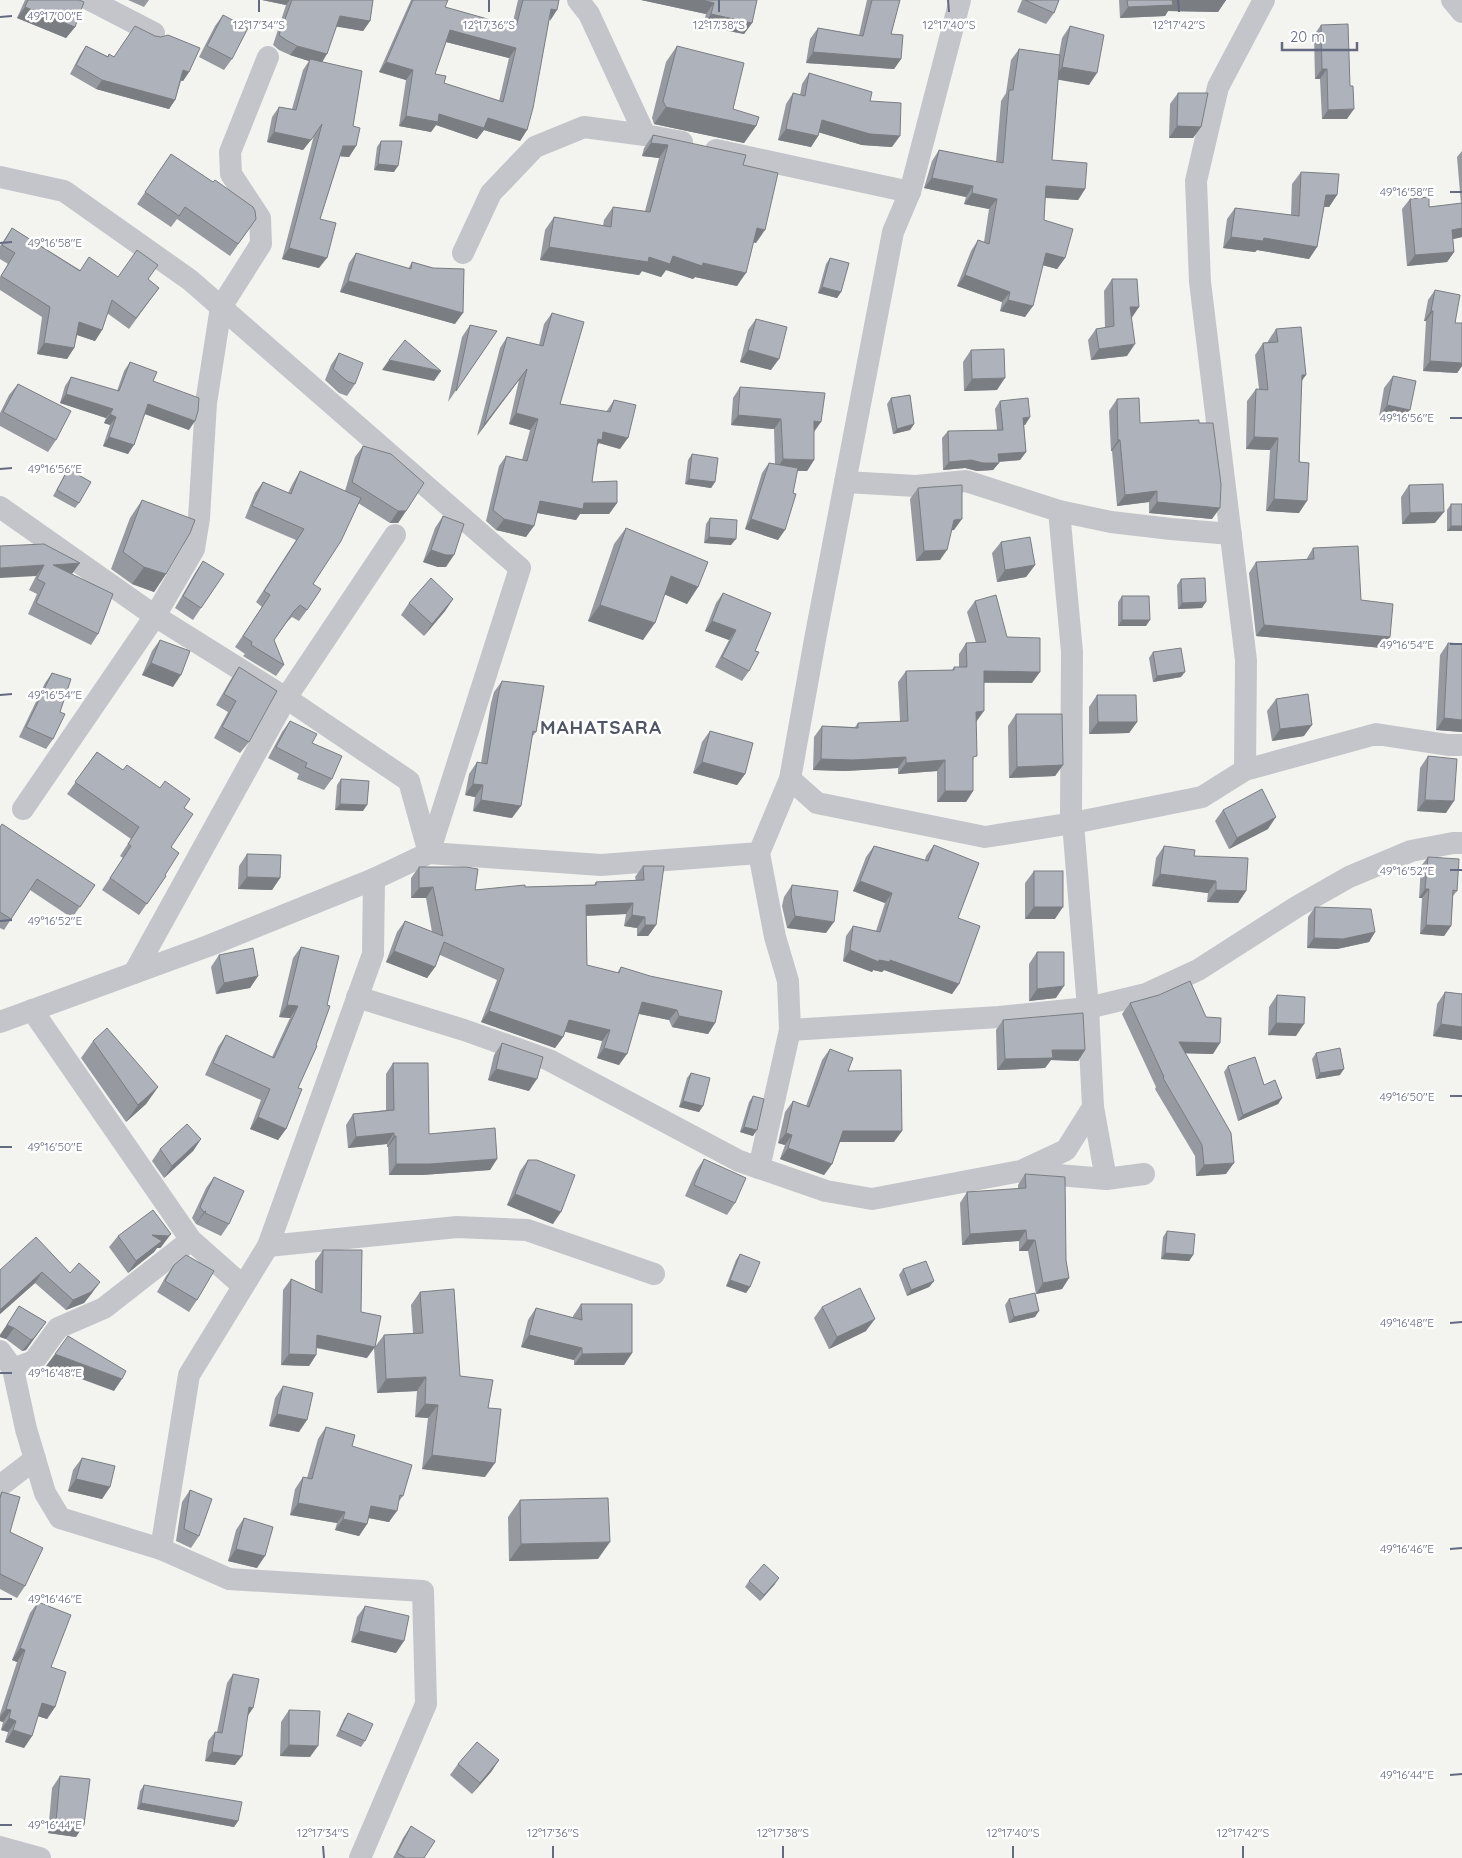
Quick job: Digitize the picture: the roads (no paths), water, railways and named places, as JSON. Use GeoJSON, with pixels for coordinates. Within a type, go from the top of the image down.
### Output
{"type":"FeatureCollection","features":[{"type":"Feature","properties":{"kind":"street"},"geometry":{"type":"LineString","coordinates":[[90,0],[154,33]]}},
{"type":"Feature","properties":{"kind":"street"},"geometry":{"type":"LineString","coordinates":[[578,0],[589,14],[646,134]]}},
{"type":"Feature","properties":{"kind":"street"},"geometry":{"type":"LineString","coordinates":[[759,1168],[790,1030],[788,980],[775,938],[759,853],[790,779],[894,232],[910,192],[960,0]]}},
{"type":"Feature","properties":{"kind":"street"},"geometry":{"type":"LineString","coordinates":[[1245,770],[1246,660],[1200,282],[1196,181],[1218,87],[1264,0]]}},
{"type":"Feature","properties":{"kind":"street"},"geometry":{"type":"LineString","coordinates":[[1452,0],[1462,12]]}},
{"type":"Feature","properties":{"kind":"street"},"geometry":{"type":"LineString","coordinates":[[23,810],[155,616],[194,549],[200,518],[206,403],[222,307],[261,244],[260,218],[230,174],[230,152],[268,57]]}},
{"type":"Feature","properties":{"kind":"street"},"geometry":{"type":"LineString","coordinates":[[463,253],[492,193],[535,147],[584,127],[646,134],[910,192]]}},
{"type":"Feature","properties":{"kind":"street"},"geometry":{"type":"LineString","coordinates":[[0,177],[64,191],[190,280],[520,568],[429,853]]}},
{"type":"Feature","properties":{"kind":"street"},"geometry":{"type":"LineString","coordinates":[[845,482],[916,486],[966,482],[1059,511],[1111,522],[1231,534]]}},
{"type":"Feature","properties":{"kind":"street"},"geometry":{"type":"LineString","coordinates":[[0,507],[155,616],[286,698],[409,781],[429,853]]}},
{"type":"Feature","properties":{"kind":"street"},"geometry":{"type":"LineString","coordinates":[[1059,511],[1072,652],[1072,813],[1088,1008],[1093,1108],[1106,1179]]}},
{"type":"Feature","properties":{"kind":"street"},"geometry":{"type":"LineString","coordinates":[[134,973],[286,698],[395,535]]}},
{"type":"Feature","properties":{"kind":"street"},"geometry":{"type":"LineString","coordinates":[[790,779],[817,803],[985,837],[1074,823],[1202,797],[1245,770],[1376,734],[1448,746],[1462,745]]}},
{"type":"Feature","properties":{"kind":"street"},"geometry":{"type":"LineString","coordinates":[[790,1030],[999,1017],[1088,1008],[1146,994],[1198,970],[1298,906],[1349,877],[1411,851],[1462,843]]}},
{"type":"Feature","properties":{"kind":"street"},"geometry":{"type":"LineString","coordinates":[[0,1022],[208,946],[374,879],[429,853],[601,865],[759,853]]}},
{"type":"Feature","properties":{"kind":"street"},"geometry":{"type":"LineString","coordinates":[[161,1549],[189,1375],[268,1246],[373,954],[374,879]]}},
{"type":"Feature","properties":{"kind":"street"},"geometry":{"type":"LineString","coordinates":[[357,997],[464,1030],[550,1060],[739,1161],[826,1191],[872,1199],[1021,1171],[1066,1150],[1093,1108]]}},
{"type":"Feature","properties":{"kind":"street"},"geometry":{"type":"LineString","coordinates":[[32,1010],[191,1240],[243,1286]]}},
{"type":"Feature","properties":{"kind":"street"},"geometry":{"type":"LineString","coordinates":[[1021,1171],[1106,1179],[1144,1174]]}},
{"type":"Feature","properties":{"kind":"street"},"geometry":{"type":"LineString","coordinates":[[268,1246],[457,1226],[527,1230],[654,1274]]}},
{"type":"Feature","properties":{"kind":"street"},"geometry":{"type":"LineString","coordinates":[[13,1369],[34,1361],[58,1328],[104,1308],[191,1240]]}},
{"type":"Feature","properties":{"kind":"street"},"geometry":{"type":"LineString","coordinates":[[0,1351],[13,1369],[45,1493],[60,1518],[161,1549],[230,1579],[423,1591],[426,1704],[360,1858]]}},
{"type":"Feature","properties":{"kind":"street"},"geometry":{"type":"LineString","coordinates":[[0,1486],[35,1459]]}},
{"type":"Feature","properties":{"kind":"street"},"geometry":{"type":"LineString","coordinates":[[0,1847],[40,1858]]}},
{"type":"Feature","properties":{"kind":"district","name":"MAHATSARA"},"geometry":{"type":"Point","coordinates":[601,727]}}]}
